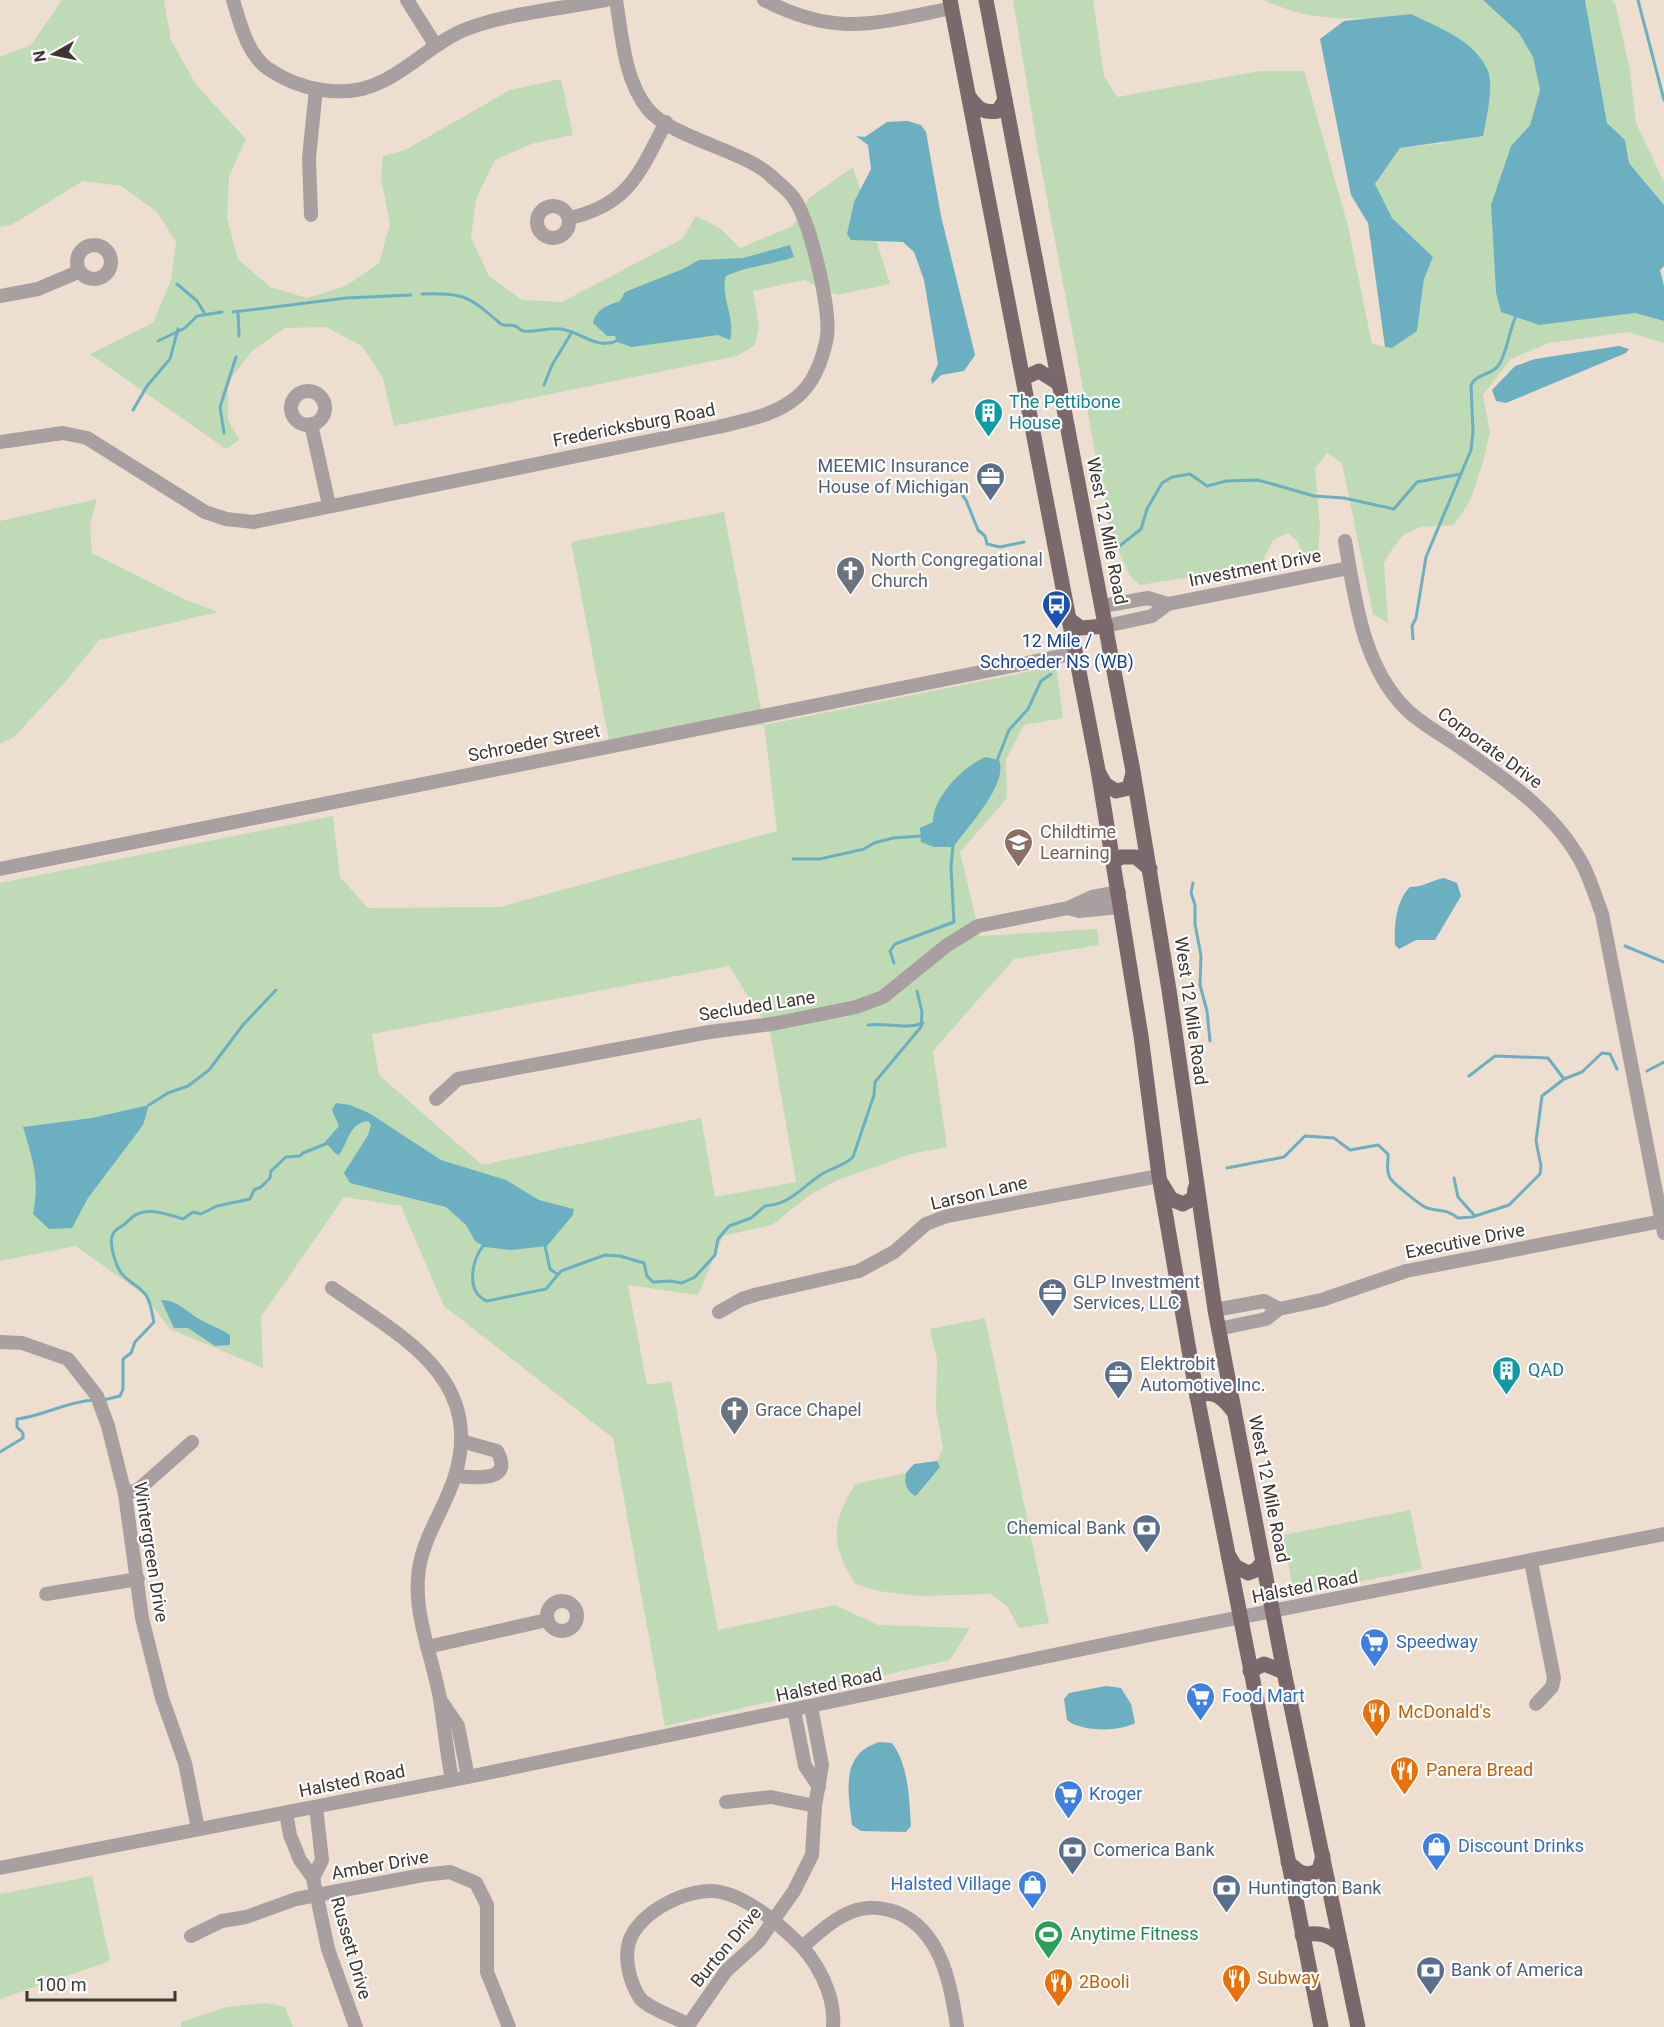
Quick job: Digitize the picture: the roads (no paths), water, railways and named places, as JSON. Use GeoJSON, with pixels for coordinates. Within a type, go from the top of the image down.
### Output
{"type":"FeatureCollection","features":[{"type":"Feature","properties":{"kind":"main road","name":"West 12 Mile Road"},"geometry":{"type":"LineString","coordinates":[[986,0],[1133,771],[1150,869],[1218,1329],[1284,1672],[1358,2027]]}},
{"type":"Feature","properties":{"kind":"main road"},"geometry":{"type":"LineString","coordinates":[[951,4],[1098,770],[1120,900],[1159,1176],[1197,1397],[1321,2027]]}},
{"type":"Feature","properties":{"kind":"main road"},"geometry":{"type":"LineString","coordinates":[[970,98],[977,108],[989,112],[998,111],[1005,100]]}},
{"type":"Feature","properties":{"kind":"main road"},"geometry":{"type":"LineString","coordinates":[[1024,378],[1039,371],[1058,382]]}},
{"type":"Feature","properties":{"kind":"main road"},"geometry":{"type":"LineString","coordinates":[[1070,620],[1081,628],[1106,626]]}},
{"type":"Feature","properties":{"kind":"main road"},"geometry":{"type":"LineString","coordinates":[[1098,770],[1105,783],[1116,790],[1129,788],[1133,771]]}},
{"type":"Feature","properties":{"kind":"main road"},"geometry":{"type":"LineString","coordinates":[[1113,862],[1121,857],[1136,856],[1150,869]]}},
{"type":"Feature","properties":{"kind":"main road"},"geometry":{"type":"LineString","coordinates":[[1159,1176],[1171,1199],[1183,1204],[1194,1198],[1196,1183]]}},
{"type":"Feature","properties":{"kind":"main road"},"geometry":{"type":"LineString","coordinates":[[1197,1397],[1209,1392],[1215,1394],[1223,1399],[1234,1412]]}},
{"type":"Feature","properties":{"kind":"main road"},"geometry":{"type":"LineString","coordinates":[[1226,1551],[1235,1566],[1248,1574],[1256,1570],[1263,1562]]}},
{"type":"Feature","properties":{"kind":"main road"},"geometry":{"type":"LineString","coordinates":[[1250,1671],[1264,1664],[1284,1672]]}},
{"type":"Feature","properties":{"kind":"main road"},"geometry":{"type":"LineString","coordinates":[[1288,1862],[1299,1872],[1309,1874],[1319,1870],[1323,1855]]}},
{"type":"Feature","properties":{"kind":"main road"},"geometry":{"type":"LineString","coordinates":[[1302,1935],[1317,1932],[1326,1934],[1339,1943]]}},
{"type":"Feature","properties":{"kind":"street"},"geometry":{"type":"LineString","coordinates":[[233,0],[244,37],[266,67],[316,89],[340,93],[382,82],[464,30],[493,22],[606,0]]}},
{"type":"Feature","properties":{"kind":"street"},"geometry":{"type":"LineString","coordinates":[[406,0],[436,46]]}},
{"type":"Feature","properties":{"kind":"street","name":"Fredericksburg Road"},"geometry":{"type":"LineString","coordinates":[[0,442],[63,433],[87,438],[205,512],[226,519],[254,522],[774,414],[799,396],[818,370],[827,336],[827,312],[808,226],[793,197],[768,173],[666,122],[648,110],[635,90],[616,0]]}},
{"type":"Feature","properties":{"kind":"street"},"geometry":{"type":"LineString","coordinates":[[765,0],[793,15],[832,25],[872,24],[951,4]]}},
{"type":"Feature","properties":{"kind":"street"},"geometry":{"type":"LineString","coordinates":[[311,215],[309,158],[316,89]]}},
{"type":"Feature","properties":{"kind":"street"},"geometry":{"type":"LineString","coordinates":[[569,218],[611,202],[634,183],[666,122]]}},
{"type":"Feature","properties":{"kind":"street"},"geometry":{"type":"LineString","coordinates":[[0,296],[38,289],[78,272]]}},
{"type":"Feature","properties":{"kind":"street"},"geometry":{"type":"LineString","coordinates":[[311,424],[329,505]]}},
{"type":"Feature","properties":{"kind":"street","name":"Corporate Drive"},"geometry":{"type":"LineString","coordinates":[[1345,541],[1358,617],[1370,652],[1387,684],[1406,709],[1528,797],[1565,836],[1584,867],[1602,914],[1663,1227]]}},
{"type":"Feature","properties":{"kind":"street","name":"Investment Drive"},"geometry":{"type":"LineString","coordinates":[[1106,626],[1152,616],[1168,604],[1349,568]]}},
{"type":"Feature","properties":{"kind":"street","name":"Investment Drive"},"geometry":{"type":"LineString","coordinates":[[1102,606],[1148,598],[1168,604]]}},
{"type":"Feature","properties":{"kind":"street","name":"Schroeder Street"},"geometry":{"type":"LineString","coordinates":[[0,869],[1076,652]]}},
{"type":"Feature","properties":{"kind":"street","name":"Secluded Lane"},"geometry":{"type":"LineString","coordinates":[[436,1099],[458,1079],[856,1007],[883,997],[946,946],[978,926],[1068,908],[1092,897],[1120,900]]}},
{"type":"Feature","properties":{"kind":"street","name":"Larson Lane"},"geometry":{"type":"LineString","coordinates":[[719,1312],[742,1299],[758,1294],[859,1271],[894,1252],[926,1224],[947,1216],[1159,1176]]}},
{"type":"Feature","properties":{"kind":"street","name":"Executive Drive"},"geometry":{"type":"LineString","coordinates":[[1218,1329],[1266,1319],[1279,1309],[1321,1300],[1406,1271],[1663,1227]]}},
{"type":"Feature","properties":{"kind":"street"},"geometry":{"type":"LineString","coordinates":[[332,1288],[429,1359],[455,1398],[462,1433],[455,1476],[425,1544],[418,1578],[418,1601],[440,1699],[452,1780]]}},
{"type":"Feature","properties":{"kind":"street","name":"Executive Drive"},"geometry":{"type":"LineString","coordinates":[[1215,1310],[1264,1301],[1279,1309]]}},
{"type":"Feature","properties":{"kind":"street","name":"Wintergreen Drive"},"geometry":{"type":"LineString","coordinates":[[0,1342],[22,1343],[68,1359],[97,1396],[108,1426],[125,1494],[142,1617],[162,1698],[185,1763],[198,1829]]}},
{"type":"Feature","properties":{"kind":"street"},"geometry":{"type":"LineString","coordinates":[[455,1476],[485,1478],[498,1473],[501,1467],[502,1460],[497,1451],[461,1440]]}},
{"type":"Feature","properties":{"kind":"street"},"geometry":{"type":"LineString","coordinates":[[125,1494],[139,1489],[192,1442]]}},
{"type":"Feature","properties":{"kind":"street","name":"Halsted Road"},"geometry":{"type":"LineString","coordinates":[[0,1868],[468,1777],[1239,1618],[1664,1534]]}},
{"type":"Feature","properties":{"kind":"street"},"geometry":{"type":"LineString","coordinates":[[1531,1562],[1554,1678],[1552,1687],[1536,1704]]}},
{"type":"Feature","properties":{"kind":"street"},"geometry":{"type":"LineString","coordinates":[[46,1594],[138,1579]]}},
{"type":"Feature","properties":{"kind":"street"},"geometry":{"type":"LineString","coordinates":[[427,1647],[547,1620]]}},
{"type":"Feature","properties":{"kind":"street"},"geometry":{"type":"LineString","coordinates":[[440,1699],[458,1726],[468,1777]]}},
{"type":"Feature","properties":{"kind":"street","name":"Burton Drive"},"geometry":{"type":"LineString","coordinates":[[688,2026],[726,1971],[759,1941],[794,1891],[812,1855],[815,1806],[822,1765],[811,1707]]}},
{"type":"Feature","properties":{"kind":"street"},"geometry":{"type":"LineString","coordinates":[[794,1710],[805,1766],[819,1787]]}},
{"type":"Feature","properties":{"kind":"street"},"geometry":{"type":"LineString","coordinates":[[726,1802],[771,1797],[815,1806]]}},
{"type":"Feature","properties":{"kind":"street","name":"Russett Drive"},"geometry":{"type":"LineString","coordinates":[[313,1878],[322,1860],[316,1807]]}},
{"type":"Feature","properties":{"kind":"street","name":"Russett Drive"},"geometry":{"type":"LineString","coordinates":[[286,1813],[290,1834],[300,1860],[313,1878],[328,1949],[356,2027]]}},
{"type":"Feature","properties":{"kind":"street","name":"Amber Drive"},"geometry":{"type":"LineString","coordinates":[[190,1936],[222,1921],[246,1917],[296,1899],[450,1872],[476,1883],[487,1905],[487,1972],[509,2027]]}},
{"type":"Feature","properties":{"kind":"street"},"geometry":{"type":"LineString","coordinates":[[688,2026],[641,2001],[627,1971],[630,1941],[649,1916],[673,1899],[700,1891],[721,1892],[738,1898],[774,1920],[803,1946],[824,1981],[834,2018],[833,2027]]}},
{"type":"Feature","properties":{"kind":"street"},"geometry":{"type":"LineString","coordinates":[[803,1946],[841,1917],[866,1908],[882,1907],[912,1920],[936,1947],[955,2007],[957,2027]]}},
{"type":"Feature","properties":{"kind":"water"},"geometry":{"type":"Polygon","coordinates":[[[1483,0],[1585,0],[1607,123],[1625,140],[1629,163],[1664,205],[1664,266],[1660,270],[1664,286],[1664,321],[1635,313],[1539,325],[1501,312],[1496,293],[1491,205],[1511,146],[1530,125],[1540,90],[1533,57],[1519,33],[1483,0]]]}},
{"type":"Feature","properties":{"kind":"water"},"geometry":{"type":"Polygon","coordinates":[[[1411,14],[1455,36],[1474,51],[1488,71],[1490,94],[1483,136],[1400,148],[1375,184],[1392,218],[1433,257],[1424,279],[1417,331],[1392,348],[1385,347],[1368,223],[1351,195],[1320,39],[1344,21],[1411,14]]]}},
{"type":"Feature","properties":{"kind":"water"},"geometry":{"type":"Polygon","coordinates":[[[908,121],[921,125],[926,132],[941,216],[975,355],[964,371],[941,375],[932,384],[931,379],[938,364],[924,280],[914,252],[903,242],[851,240],[847,234],[854,202],[871,169],[868,145],[856,136],[865,137],[887,122],[908,121]]]}},
{"type":"Feature","properties":{"kind":"water"},"geometry":{"type":"Polygon","coordinates":[[[790,245],[794,257],[726,276],[725,292],[731,324],[730,340],[718,335],[632,347],[617,342],[615,336],[607,336],[593,323],[600,311],[620,301],[625,292],[683,269],[699,260],[743,258],[790,245]]]}},
{"type":"Feature","properties":{"kind":"water"},"geometry":{"type":"Polygon","coordinates":[[[1619,346],[1629,349],[1626,353],[1506,403],[1496,401],[1492,390],[1515,366],[1535,359],[1619,346]]]}},
{"type":"Feature","properties":{"kind":"water"},"geometry":{"type":"Polygon","coordinates":[[[986,757],[999,760],[1000,770],[993,793],[976,817],[953,847],[934,847],[921,842],[920,828],[933,822],[934,812],[944,793],[968,767],[986,757]]]}},
{"type":"Feature","properties":{"kind":"water"},"geometry":{"type":"Polygon","coordinates":[[[1444,878],[1457,883],[1461,896],[1435,940],[1416,940],[1399,949],[1395,945],[1396,922],[1405,892],[1410,887],[1444,878]]]}},
{"type":"Feature","properties":{"kind":"water"},"geometry":{"type":"Polygon","coordinates":[[[336,1103],[350,1105],[369,1113],[441,1160],[506,1180],[539,1200],[574,1209],[573,1215],[547,1246],[511,1250],[485,1247],[475,1241],[466,1225],[446,1207],[350,1183],[344,1173],[368,1135],[371,1125],[368,1121],[357,1125],[339,1155],[336,1154],[325,1142],[339,1126],[332,1110],[336,1103]]]}},
{"type":"Feature","properties":{"kind":"water"},"geometry":{"type":"Polygon","coordinates":[[[149,1105],[143,1125],[88,1198],[72,1228],[49,1229],[33,1214],[36,1180],[23,1127],[92,1118],[149,1105]]]}},
{"type":"Feature","properties":{"kind":"water"},"geometry":{"type":"Polygon","coordinates":[[[161,1300],[177,1304],[199,1319],[230,1335],[230,1345],[215,1346],[188,1328],[174,1328],[161,1300]]]}},
{"type":"Feature","properties":{"kind":"water"},"geometry":{"type":"Polygon","coordinates":[[[937,1461],[940,1467],[915,1496],[906,1486],[906,1473],[914,1464],[937,1461]]]}},
{"type":"Feature","properties":{"kind":"water"},"geometry":{"type":"Polygon","coordinates":[[[1106,1686],[1121,1688],[1131,1704],[1135,1723],[1120,1728],[1090,1729],[1067,1720],[1064,1699],[1069,1693],[1106,1686]]]}},
{"type":"Feature","properties":{"kind":"water"},"geometry":{"type":"Polygon","coordinates":[[[880,1742],[892,1743],[905,1772],[911,1826],[906,1832],[861,1831],[852,1825],[849,1787],[853,1764],[858,1755],[867,1747],[880,1742]]]}},
{"type":"Feature","properties":{"kind":"waterway"},"geometry":{"type":"LineString","coordinates":[[1638,0],[1664,100]]}},
{"type":"Feature","properties":{"kind":"waterway"},"geometry":{"type":"LineString","coordinates":[[177,284],[197,301],[205,314]]}},
{"type":"Feature","properties":{"kind":"waterway"},"geometry":{"type":"LineString","coordinates":[[422,294],[448,294],[466,298],[501,324],[512,325],[523,331],[561,329],[597,342],[611,343],[619,340]]}},
{"type":"Feature","properties":{"kind":"waterway"},"geometry":{"type":"LineString","coordinates":[[233,312],[346,298],[411,295]]}},
{"type":"Feature","properties":{"kind":"waterway"},"geometry":{"type":"LineString","coordinates":[[158,341],[185,328],[197,316],[222,312]]}},
{"type":"Feature","properties":{"kind":"waterway"},"geometry":{"type":"LineString","coordinates":[[238,312],[239,336]]}},
{"type":"Feature","properties":{"kind":"waterway"},"geometry":{"type":"LineString","coordinates":[[1413,639],[1412,626],[1416,618],[1426,557],[1471,450],[1473,432],[1471,385],[1477,378],[1498,366],[1504,355],[1516,316]]}},
{"type":"Feature","properties":{"kind":"waterway"},"geometry":{"type":"LineString","coordinates":[[133,410],[147,386],[170,359],[178,329]]}},
{"type":"Feature","properties":{"kind":"waterway"},"geometry":{"type":"LineString","coordinates":[[544,385],[552,365],[572,332]]}},
{"type":"Feature","properties":{"kind":"waterway"},"geometry":{"type":"LineString","coordinates":[[224,433],[220,407],[236,357]]}},
{"type":"Feature","properties":{"kind":"waterway"},"geometry":{"type":"LineString","coordinates":[[1117,548],[1141,529],[1147,509],[1162,483],[1172,477],[1190,474],[1207,486],[1226,481],[1258,480],[1314,496],[1344,498],[1394,509],[1417,482],[1461,474]]}},
{"type":"Feature","properties":{"kind":"waterway"},"geometry":{"type":"LineString","coordinates":[[952,481],[966,500],[978,530],[985,536],[987,544],[1000,547],[1024,542]]}},
{"type":"Feature","properties":{"kind":"waterway"},"geometry":{"type":"LineString","coordinates":[[996,763],[1009,730],[1028,709],[1041,681],[1051,674]]}},
{"type":"Feature","properties":{"kind":"waterway"},"geometry":{"type":"LineString","coordinates":[[793,859],[820,859],[864,849],[874,843],[893,838],[922,836]]}},
{"type":"Feature","properties":{"kind":"waterway"},"geometry":{"type":"LineString","coordinates":[[894,963],[890,951],[895,944],[954,922],[951,867],[953,845]]}},
{"type":"Feature","properties":{"kind":"waterway"},"geometry":{"type":"LineString","coordinates":[[1193,883],[1191,893],[1195,905],[1195,924],[1201,956],[1200,985],[1207,1011],[1210,1041]]}},
{"type":"Feature","properties":{"kind":"waterway"},"geometry":{"type":"LineString","coordinates":[[1625,946],[1664,962]]}},
{"type":"Feature","properties":{"kind":"waterway"},"geometry":{"type":"LineString","coordinates":[[149,1105],[168,1093],[188,1086],[209,1070],[243,1025],[276,990]]}},
{"type":"Feature","properties":{"kind":"waterway"},"geometry":{"type":"LineString","coordinates":[[483,1246],[476,1259],[473,1283],[480,1297],[487,1301],[546,1289],[561,1271],[605,1255],[620,1256],[644,1263],[647,1276],[653,1282],[682,1283],[695,1277],[715,1255],[718,1239],[729,1226],[751,1218],[765,1206],[774,1205],[794,1196],[823,1173],[853,1157],[874,1095],[875,1082],[921,1027],[922,1012],[917,991]]}},
{"type":"Feature","properties":{"kind":"waterway"},"geometry":{"type":"LineString","coordinates":[[868,1025],[909,1026],[923,1023]]}},
{"type":"Feature","properties":{"kind":"waterway"},"geometry":{"type":"LineString","coordinates":[[1227,1168],[1284,1157],[1305,1136],[1334,1138],[1350,1150],[1378,1145],[1388,1154],[1387,1169],[1390,1178],[1413,1199],[1427,1208],[1446,1211],[1458,1218],[1472,1217],[1509,1205],[1540,1174],[1541,1166],[1536,1141],[1542,1096],[1564,1079],[1582,1072],[1602,1053],[1610,1054],[1617,1069]]}},
{"type":"Feature","properties":{"kind":"waterway"},"geometry":{"type":"LineString","coordinates":[[1469,1076],[1495,1056],[1548,1058],[1564,1079]]}},
{"type":"Feature","properties":{"kind":"waterway"},"geometry":{"type":"LineString","coordinates":[[1647,1071],[1664,1062]]}},
{"type":"Feature","properties":{"kind":"waterway"},"geometry":{"type":"LineString","coordinates":[[103,1400],[120,1396],[123,1389],[123,1359],[131,1353],[135,1342],[154,1322],[146,1295],[125,1277],[117,1266],[111,1243],[115,1230],[140,1213],[154,1212],[183,1219],[193,1212],[201,1214],[217,1206],[250,1199],[254,1190],[270,1178],[271,1171],[286,1157],[300,1156],[328,1143]]}},
{"type":"Feature","properties":{"kind":"waterway"},"geometry":{"type":"LineString","coordinates":[[1454,1178],[1458,1197],[1475,1216]]}},
{"type":"Feature","properties":{"kind":"waterway"},"geometry":{"type":"LineString","coordinates":[[545,1246],[550,1269],[557,1274]]}},
{"type":"Feature","properties":{"kind":"waterway"},"geometry":{"type":"LineString","coordinates":[[0,1452],[23,1438],[23,1433],[17,1427],[17,1419],[73,1403],[94,1400]]}},
{"type":"Feature","properties":{"kind":"place","name":"The Pettibone House"},"geometry":{"type":"Point","coordinates":[988,438]}},
{"type":"Feature","properties":{"kind":"place","name":"MEEMIC Insurance House of Michigan"},"geometry":{"type":"Point","coordinates":[990,502]}},
{"type":"Feature","properties":{"kind":"place","name":"North Congregational Church"},"geometry":{"type":"Point","coordinates":[850,596]}},
{"type":"Feature","properties":{"kind":"place","name":"12 Mile / Schroeder NS (WB)"},"geometry":{"type":"Point","coordinates":[1057,630]}},
{"type":"Feature","properties":{"kind":"place","name":"Childtime Learning"},"geometry":{"type":"Point","coordinates":[1019,868]}},
{"type":"Feature","properties":{"kind":"place","name":"GLP Investment Services, LLC"},"geometry":{"type":"Point","coordinates":[1052,1318]}},
{"type":"Feature","properties":{"kind":"place","name":"QAD"},"geometry":{"type":"Point","coordinates":[1507,1396]}},
{"type":"Feature","properties":{"kind":"place","name":"Elektrobit Automotive Inc."},"geometry":{"type":"Point","coordinates":[1119,1400]}},
{"type":"Feature","properties":{"kind":"place","name":"Grace Chapel"},"geometry":{"type":"Point","coordinates":[734,1436]}},
{"type":"Feature","properties":{"kind":"place","name":"Chemical Bank"},"geometry":{"type":"Point","coordinates":[1147,1554]}},
{"type":"Feature","properties":{"kind":"place","name":"Speedway"},"geometry":{"type":"Point","coordinates":[1375,1668]}},
{"type":"Feature","properties":{"kind":"place","name":"Food Mart"},"geometry":{"type":"Point","coordinates":[1201,1722]}},
{"type":"Feature","properties":{"kind":"place","name":"McDonald's"},"geometry":{"type":"Point","coordinates":[1377,1738]}},
{"type":"Feature","properties":{"kind":"place","name":"Panera Bread"},"geometry":{"type":"Point","coordinates":[1405,1796]}},
{"type":"Feature","properties":{"kind":"place","name":"Kroger"},"geometry":{"type":"Point","coordinates":[1068,1820]}},
{"type":"Feature","properties":{"kind":"place","name":"Discount Drinks"},"geometry":{"type":"Point","coordinates":[1437,1872]}},
{"type":"Feature","properties":{"kind":"place","name":"Comerica Bank"},"geometry":{"type":"Point","coordinates":[1072,1876]}},
{"type":"Feature","properties":{"kind":"place","name":"Halsted Village"},"geometry":{"type":"Point","coordinates":[1032,1910]}},
{"type":"Feature","properties":{"kind":"place","name":"Huntington Bank"},"geometry":{"type":"Point","coordinates":[1227,1914]}},
{"type":"Feature","properties":{"kind":"place","name":"Anytime Fitness"},"geometry":{"type":"Point","coordinates":[1049,1960]}},
{"type":"Feature","properties":{"kind":"place","name":"Bank of America"},"geometry":{"type":"Point","coordinates":[1430,1996]}},
{"type":"Feature","properties":{"kind":"place","name":"Subway"},"geometry":{"type":"Point","coordinates":[1236,2004]}},
{"type":"Feature","properties":{"kind":"place","name":"2Booli"},"geometry":{"type":"Point","coordinates":[1058,2008]}}]}
